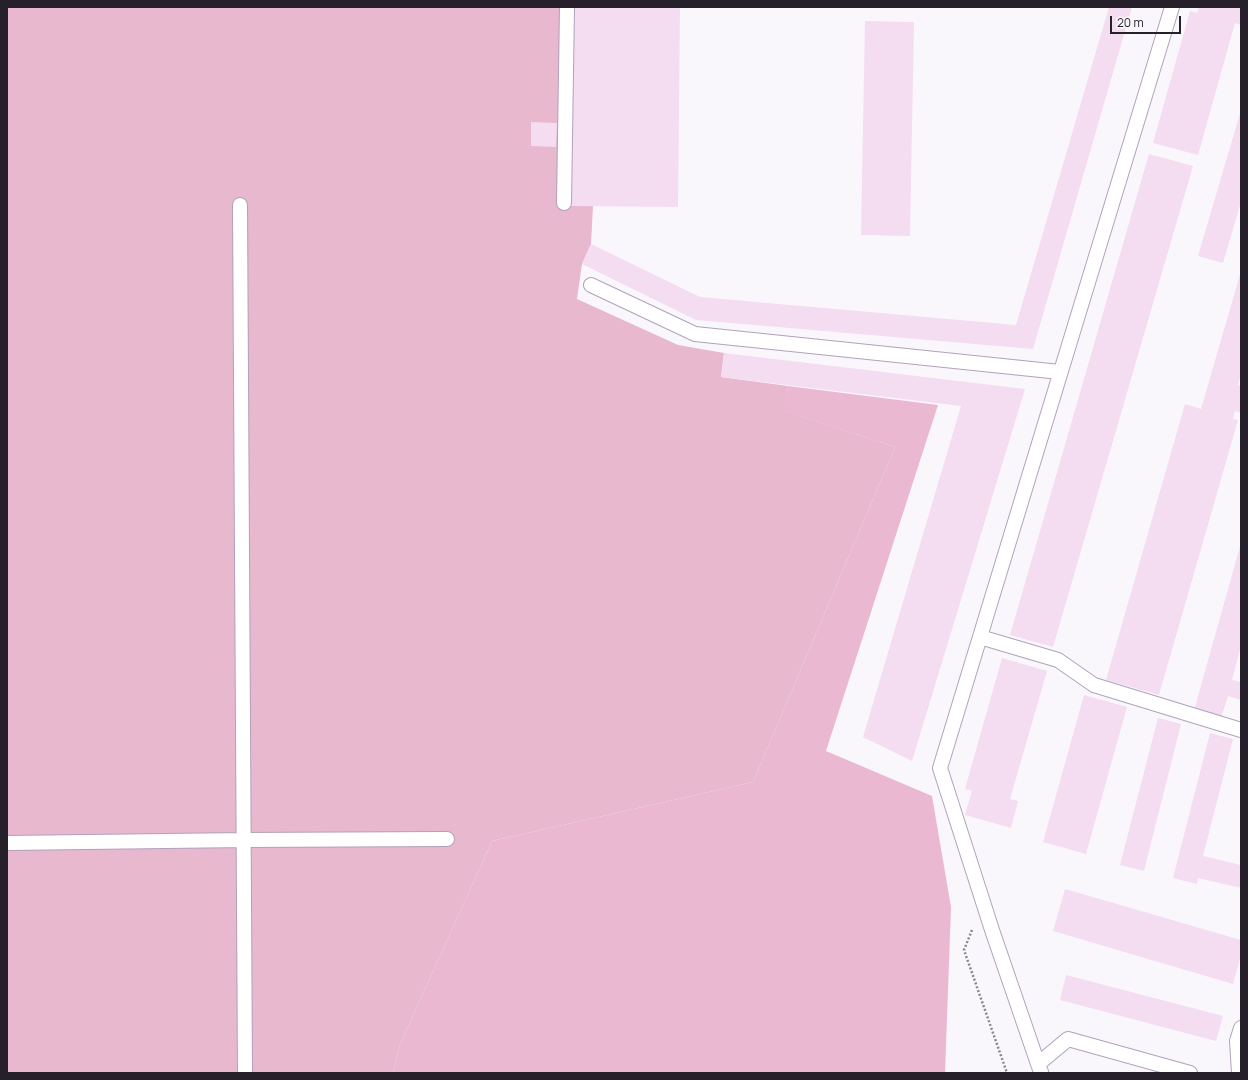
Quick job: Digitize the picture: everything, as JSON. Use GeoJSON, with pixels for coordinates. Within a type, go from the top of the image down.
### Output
{"type":"FeatureCollection","features":[{"type":"Feature","properties":{"kind":"lane"},"geometry":{"type":"LineString","coordinates":[[564,204],[567,7]]}},
{"type":"Feature","properties":{"kind":"lane"},"geometry":{"type":"LineString","coordinates":[[1172,7],[940,768],[983,902],[1040,1068],[1068,1039],[1190,1073]]}},
{"type":"Feature","properties":{"kind":"lane"},"geometry":{"type":"LineString","coordinates":[[240,205],[245,840],[245,1073]]}},
{"type":"Feature","properties":{"kind":"lane"},"geometry":{"type":"LineString","coordinates":[[591,285],[695,334],[1060,372]]}},
{"type":"Feature","properties":{"kind":"lane"},"geometry":{"type":"LineString","coordinates":[[980,638],[1058,660],[1094,685],[1241,730]]}},
{"type":"Feature","properties":{"kind":"lane"},"geometry":{"type":"LineString","coordinates":[[7,843],[447,839]]}},
{"type":"Feature","properties":{"kind":"lane"},"geometry":{"type":"LineString","coordinates":[[1239,1073],[1237,1041],[1241,1028]]}},
{"type":"Feature","properties":{"kind":"path"},"geometry":{"type":"LineString","coordinates":[[983,902],[964,950],[1007,1073]]}},
{"type":"Feature","properties":{"kind":"shaded area"},"geometry":{"type":"Polygon","coordinates":[[[7,7],[570,7],[593,206],[591,244],[582,264],[577,299],[678,345],[724,353],[721,377],[788,386],[785,411],[895,447],[753,782],[492,841],[400,1044],[393,1073],[7,1073],[7,7]]]}},
{"type":"Feature","properties":{"kind":"shaded area"},"geometry":{"type":"Polygon","coordinates":[[[788,386],[938,405],[826,751],[932,796],[951,907],[945,1073],[393,1073],[400,1044],[492,841],[753,782],[895,447],[784,411],[788,386]]]}},
{"type":"Feature","properties":{"kind":"building"},"geometry":{"type":"Polygon","coordinates":[[[570,7],[680,7],[678,207],[569,206],[570,7]]]}},
{"type":"Feature","properties":{"kind":"building"},"geometry":{"type":"Polygon","coordinates":[[[1109,7],[1132,7],[1033,349],[696,320],[582,264],[591,244],[700,297],[1016,325],[1109,7]]]}},
{"type":"Feature","properties":{"kind":"building"},"geometry":{"type":"Polygon","coordinates":[[[1199,7],[1241,7],[1241,25],[1235,23],[1198,155],[1153,143],[1190,11],[1197,13],[1199,7]]]}},
{"type":"Feature","properties":{"kind":"building"},"geometry":{"type":"Polygon","coordinates":[[[865,21],[914,22],[910,236],[861,235],[865,21]]]}},
{"type":"Feature","properties":{"kind":"building"},"geometry":{"type":"Polygon","coordinates":[[[1241,110],[1241,202],[1223,263],[1198,256],[1241,110]]]}},
{"type":"Feature","properties":{"kind":"building"},"geometry":{"type":"Polygon","coordinates":[[[531,122],[557,123],[556,147],[531,146],[531,122]]]}},
{"type":"Feature","properties":{"kind":"building"},"geometry":{"type":"Polygon","coordinates":[[[1149,154],[1193,166],[1053,647],[1010,635],[1149,154]]]}},
{"type":"Feature","properties":{"kind":"building"},"geometry":{"type":"Polygon","coordinates":[[[1241,271],[1241,374],[1238,385],[1241,386],[1241,413],[1235,411],[1233,419],[1238,420],[1159,695],[1106,680],[1185,404],[1201,409],[1241,271]]]}},
{"type":"Feature","properties":{"kind":"building"},"geometry":{"type":"Polygon","coordinates":[[[724,353],[1025,389],[912,761],[863,737],[961,406],[721,377],[724,353]]]}},
{"type":"Feature","properties":{"kind":"building"},"geometry":{"type":"Polygon","coordinates":[[[1241,543],[1241,646],[1232,680],[1241,682],[1241,700],[1228,696],[1220,721],[1193,714],[1241,543]]]}},
{"type":"Feature","properties":{"kind":"building"},"geometry":{"type":"Polygon","coordinates":[[[1002,658],[1047,671],[1010,799],[1018,801],[1011,828],[965,815],[972,791],[965,789],[1002,658]]]}},
{"type":"Feature","properties":{"kind":"building"},"geometry":{"type":"Polygon","coordinates":[[[1084,695],[1127,707],[1086,854],[1043,842],[1084,695]]]}},
{"type":"Feature","properties":{"kind":"building"},"geometry":{"type":"Polygon","coordinates":[[[1158,718],[1181,724],[1144,871],[1120,865],[1158,718]]]}},
{"type":"Feature","properties":{"kind":"building"},"geometry":{"type":"Polygon","coordinates":[[[1210,733],[1233,739],[1203,856],[1241,865],[1241,888],[1198,878],[1197,884],[1173,878],[1210,733]]]}},
{"type":"Feature","properties":{"kind":"building"},"geometry":{"type":"Polygon","coordinates":[[[1065,889],[1241,940],[1241,955],[1233,984],[1053,931],[1065,889]]]}},
{"type":"Feature","properties":{"kind":"building"},"geometry":{"type":"Polygon","coordinates":[[[1066,975],[1223,1016],[1216,1041],[1060,1000],[1066,975]]]}}]}
